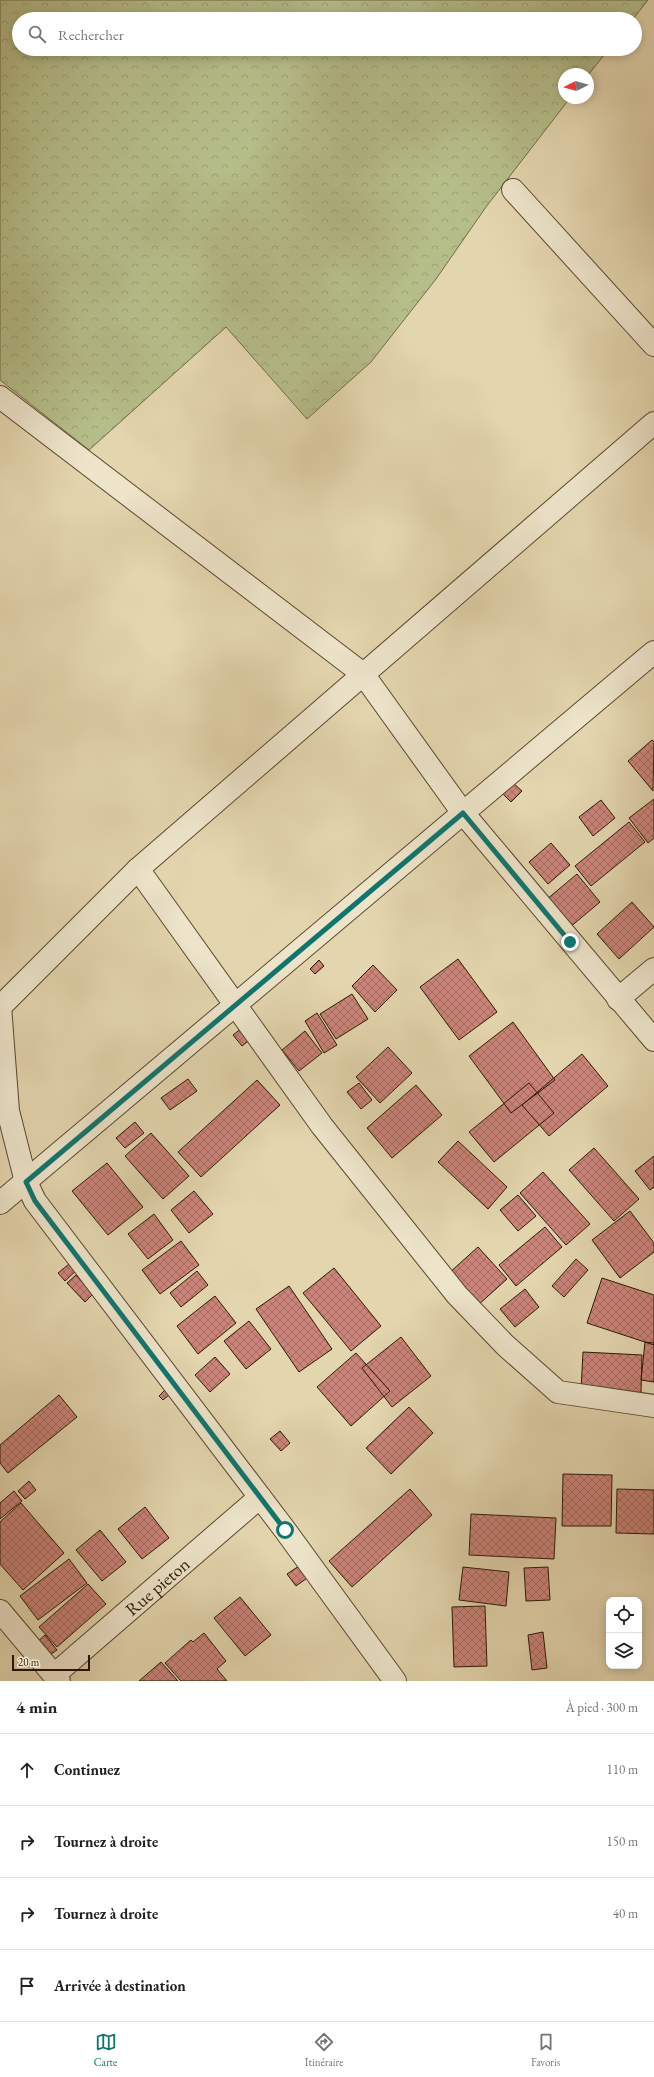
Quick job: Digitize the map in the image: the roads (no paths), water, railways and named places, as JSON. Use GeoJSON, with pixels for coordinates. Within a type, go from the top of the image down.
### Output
{"type":"FeatureCollection","features":[{"type":"Feature","properties":{"kind":"street"},"geometry":{"type":"LineString","coordinates":[[513,190],[654,344]]}},
{"type":"Feature","properties":{"kind":"street"},"geometry":{"type":"LineString","coordinates":[[0,397],[363,674],[463,813],[654,1040]]}},
{"type":"Feature","properties":{"kind":"street"},"geometry":{"type":"LineString","coordinates":[[395,1681],[260,1497],[35,1201],[26,1182],[8,1111],[0,1007],[138,869],[654,423]]}},
{"type":"Feature","properties":{"kind":"street"},"geometry":{"type":"LineString","coordinates":[[0,1203],[654,652]]}},
{"type":"Feature","properties":{"kind":"street"},"geometry":{"type":"LineString","coordinates":[[138,869],[322,1126],[450,1286],[518,1358],[558,1392],[654,1406]]}},
{"type":"Feature","properties":{"kind":"street"},"geometry":{"type":"LineString","coordinates":[[618,999],[654,969]]}},
{"type":"Feature","properties":{"kind":"street","name":"Rue pieton"},"geometry":{"type":"LineString","coordinates":[[57,1678],[260,1497]]}},
{"type":"Feature","properties":{"kind":"street"},"geometry":{"type":"LineString","coordinates":[[0,1612],[57,1678]]}}]}
